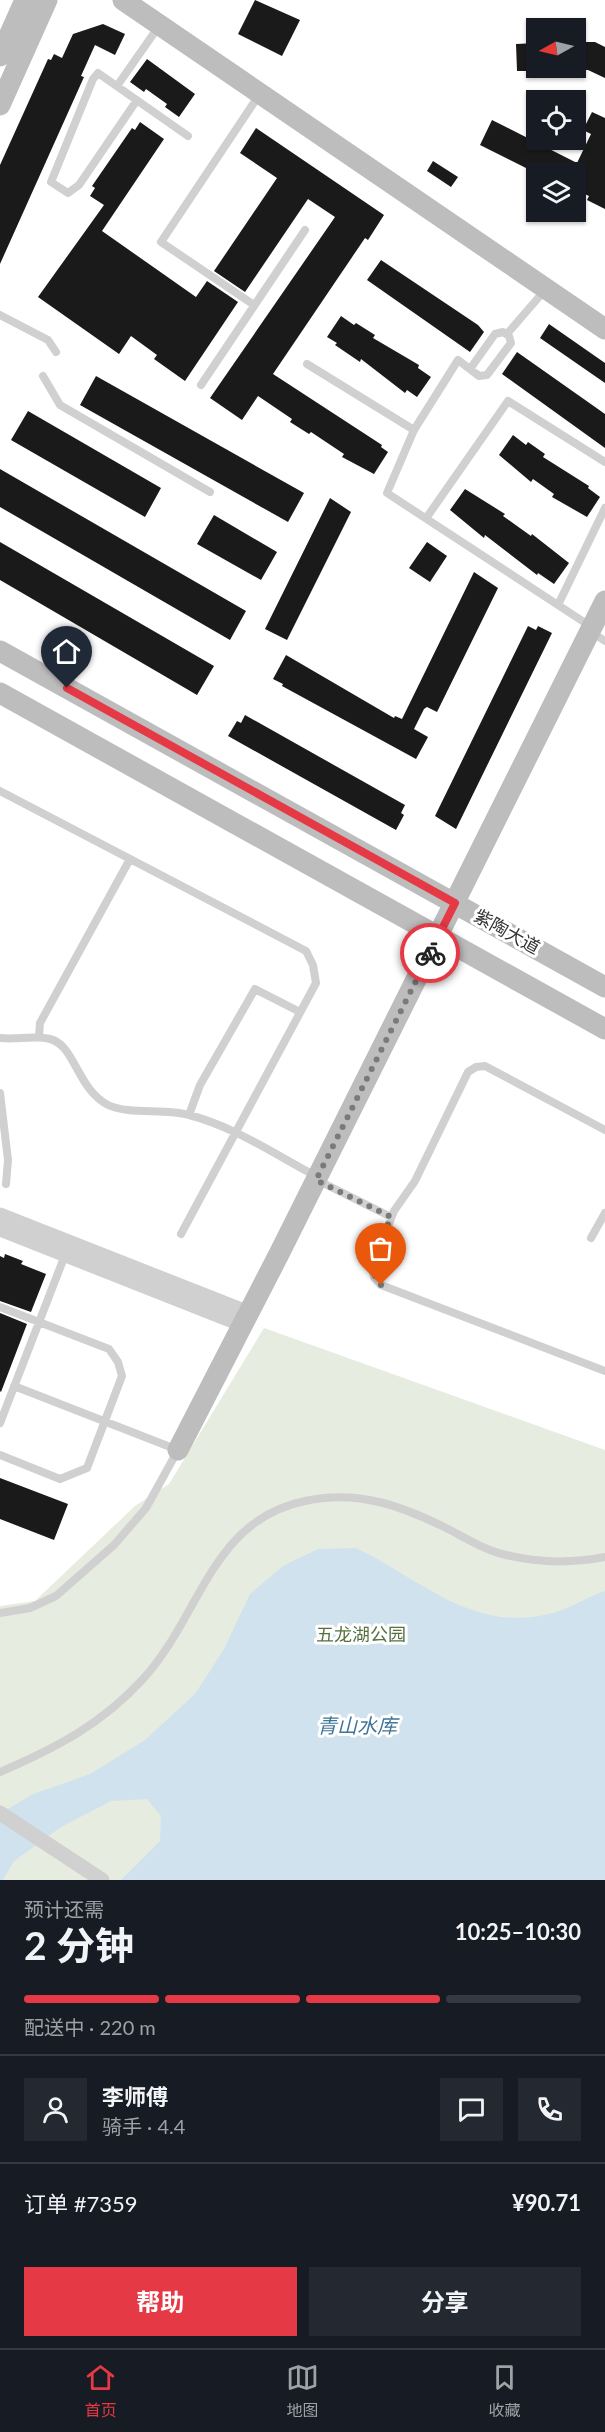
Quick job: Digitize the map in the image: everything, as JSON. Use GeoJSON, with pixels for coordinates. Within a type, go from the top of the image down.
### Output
{"type":"FeatureCollection","features":[{"type":"Feature","properties":{"kind":"main road"},"geometry":{"type":"LineString","coordinates":[[0,56],[25,0]]}},
{"type":"Feature","properties":{"kind":"main road"},"geometry":{"type":"LineString","coordinates":[[0,105],[47,0]]}},
{"type":"Feature","properties":{"kind":"main road"},"geometry":{"type":"LineString","coordinates":[[123,0],[605,328]]}},
{"type":"Feature","properties":{"kind":"main road"},"geometry":{"type":"LineString","coordinates":[[178,1450],[438,936],[596,634],[605,601]]}},
{"type":"Feature","properties":{"kind":"main road","name":"紫陶大道"},"geometry":{"type":"LineString","coordinates":[[0,651],[605,987]]}},
{"type":"Feature","properties":{"kind":"main road","name":"紫陶大道"},"geometry":{"type":"LineString","coordinates":[[0,693],[605,1029]]}},
{"type":"Feature","properties":{"kind":"street"},"geometry":{"type":"LineString","coordinates":[[0,1215],[246,1319]]}},
{"type":"Feature","properties":{"kind":"street"},"geometry":{"type":"LineString","coordinates":[[0,1229],[64,1255],[246,1319]]}},
{"type":"Feature","properties":{"kind":"street"},"geometry":{"type":"LineString","coordinates":[[0,1813],[102,1880]]}},
{"type":"Feature","properties":{"kind":"lane"},"geometry":{"type":"LineString","coordinates":[[117,86],[160,25]]}},
{"type":"Feature","properties":{"kind":"lane"},"geometry":{"type":"LineString","coordinates":[[137,100],[80,185],[68,193],[51,182],[93,79],[98,73],[117,86],[137,100],[188,136]]}},
{"type":"Feature","properties":{"kind":"lane"},"geometry":{"type":"LineString","coordinates":[[254,305],[161,242],[260,94]]}},
{"type":"Feature","properties":{"kind":"lane"},"geometry":{"type":"LineString","coordinates":[[201,385],[305,230]]}},
{"type":"Feature","properties":{"kind":"lane"},"geometry":{"type":"LineString","coordinates":[[470,369],[495,334],[507,334],[546,288]]}},
{"type":"Feature","properties":{"kind":"lane"},"geometry":{"type":"LineString","coordinates":[[0,315],[48,340],[56,352]]}},
{"type":"Feature","properties":{"kind":"lane"},"geometry":{"type":"LineString","coordinates":[[507,334],[511,343],[487,375],[479,376],[458,360],[414,430],[387,493],[427,517],[558,605],[596,634]]}},
{"type":"Feature","properties":{"kind":"lane"},"geometry":{"type":"LineString","coordinates":[[306,364],[414,430]]}},
{"type":"Feature","properties":{"kind":"lane"},"geometry":{"type":"LineString","coordinates":[[43,376],[60,405],[210,492]]}},
{"type":"Feature","properties":{"kind":"lane"},"geometry":{"type":"LineString","coordinates":[[427,517],[508,401],[605,462]]}},
{"type":"Feature","properties":{"kind":"lane"},"geometry":{"type":"LineString","coordinates":[[558,605],[605,508]]}},
{"type":"Feature","properties":{"kind":"lane"},"geometry":{"type":"LineString","coordinates":[[0,791],[306,951],[313,964],[316,983],[181,1234]]}},
{"type":"Feature","properties":{"kind":"lane"},"geometry":{"type":"LineString","coordinates":[[39,1037],[40,1023],[130,859]]}},
{"type":"Feature","properties":{"kind":"lane"},"geometry":{"type":"LineString","coordinates":[[189,1115],[200,1085],[255,989],[300,1012]]}},
{"type":"Feature","properties":{"kind":"lane"},"geometry":{"type":"LineString","coordinates":[[0,1038],[51,1039],[64,1047],[84,1084],[109,1106],[125,1109],[165,1110],[210,1121],[391,1217]]}},
{"type":"Feature","properties":{"kind":"lane"},"geometry":{"type":"LineString","coordinates":[[605,1130],[485,1066],[476,1067],[468,1072],[415,1181],[391,1217],[372,1267],[374,1277],[381,1285],[605,1371]]}},
{"type":"Feature","properties":{"kind":"lane"},"geometry":{"type":"LineString","coordinates":[[0,1093],[9,1160],[6,1184]]}},
{"type":"Feature","properties":{"kind":"lane"},"geometry":{"type":"LineString","coordinates":[[591,1238],[605,1213]]}},
{"type":"Feature","properties":{"kind":"lane"},"geometry":{"type":"LineString","coordinates":[[0,1422],[64,1255]]}},
{"type":"Feature","properties":{"kind":"lane"},"geometry":{"type":"LineString","coordinates":[[0,1307],[109,1349],[114,1355],[122,1376],[87,1468],[60,1479],[0,1455]]}},
{"type":"Feature","properties":{"kind":"lane"},"geometry":{"type":"LineString","coordinates":[[0,1613],[30,1608],[56,1596],[109,1551],[146,1508],[178,1450],[14,1386]]}},
{"type":"Feature","properties":{"kind":"lane"},"geometry":{"type":"LineString","coordinates":[[0,1772],[55,1748],[108,1713],[144,1678],[179,1630],[224,1552],[244,1529],[272,1510],[305,1501],[343,1496],[381,1501],[417,1514],[504,1555],[548,1562],[605,1557]]}},
{"type":"Feature","properties":{"kind":"green space","name":"五龙湖公园"},"geometry":{"type":"Polygon","coordinates":[[[264,1328],[605,1450],[605,1880],[0,1880],[0,1606],[35,1601],[135,1506],[169,1484],[264,1328]]]}},
{"type":"Feature","properties":{"kind":"water","name":"青山水库"},"geometry":{"type":"Polygon","coordinates":[[[356,1548],[452,1602],[502,1617],[529,1617],[559,1611],[605,1591],[605,1880],[121,1880],[160,1841],[161,1816],[147,1799],[111,1801],[61,1827],[14,1861],[3,1880],[0,1880],[0,1820],[8,1809],[31,1795],[90,1774],[145,1740],[195,1694],[224,1649],[250,1594],[283,1566],[318,1549],[356,1548]]]}},
{"type":"Feature","properties":{"kind":"building"},"geometry":{"type":"Polygon","coordinates":[[[255,0],[300,20],[282,56],[238,34],[255,0]]]}},
{"type":"Feature","properties":{"kind":"building"},"geometry":{"type":"Polygon","coordinates":[[[103,24],[125,34],[115,55],[95,45],[81,76],[84,77],[0,264],[0,165],[48,59],[51,60],[54,54],[62,58],[73,34],[103,24]]]}},
{"type":"Feature","properties":{"kind":"building"},"geometry":{"type":"Polygon","coordinates":[[[586,42],[595,42],[605,47],[605,78],[586,70],[586,42]]]}},
{"type":"Feature","properties":{"kind":"building"},"geometry":{"type":"Polygon","coordinates":[[[516,44],[526,44],[526,71],[517,71],[516,44]]]}},
{"type":"Feature","properties":{"kind":"building"},"geometry":{"type":"Polygon","coordinates":[[[147,59],[195,94],[179,117],[165,107],[167,104],[146,89],[144,92],[130,82],[147,59]]]}},
{"type":"Feature","properties":{"kind":"building"},"geometry":{"type":"Polygon","coordinates":[[[592,112],[605,118],[605,209],[587,200],[589,196],[586,195],[586,162],[577,162],[583,150],[586,150],[591,134],[586,132],[586,124],[592,112]]]}},
{"type":"Feature","properties":{"kind":"building"},"geometry":{"type":"Polygon","coordinates":[[[492,120],[526,137],[526,150],[551,150],[575,162],[526,162],[526,168],[480,145],[492,120]]]}},
{"type":"Feature","properties":{"kind":"building"},"geometry":{"type":"Polygon","coordinates":[[[140,122],[164,139],[102,231],[196,297],[207,281],[238,302],[185,381],[154,359],[157,355],[131,336],[119,354],[38,297],[104,205],[90,196],[95,188],[92,186],[132,128],[135,130],[140,122]]]}},
{"type":"Feature","properties":{"kind":"building"},"geometry":{"type":"Polygon","coordinates":[[[256,128],[384,215],[368,240],[365,238],[273,374],[382,445],[381,447],[388,452],[374,474],[342,457],[344,454],[311,432],[309,434],[290,422],[292,419],[258,396],[242,420],[210,398],[335,217],[308,199],[245,292],[214,271],[277,178],[240,153],[256,128]]]}},
{"type":"Feature","properties":{"kind":"building"},"geometry":{"type":"Polygon","coordinates":[[[433,161],[458,177],[451,187],[427,171],[433,161]]]}},
{"type":"Feature","properties":{"kind":"building"},"geometry":{"type":"Polygon","coordinates":[[[381,260],[478,325],[484,332],[470,352],[367,280],[381,260]]]}},
{"type":"Feature","properties":{"kind":"building"},"geometry":{"type":"Polygon","coordinates":[[[341,316],[375,335],[373,338],[419,365],[418,368],[431,377],[417,397],[407,390],[405,393],[361,359],[360,362],[327,337],[341,316]]]}},
{"type":"Feature","properties":{"kind":"building"},"geometry":{"type":"Polygon","coordinates":[[[549,324],[605,363],[605,383],[540,338],[549,324]]]}},
{"type":"Feature","properties":{"kind":"building"},"geometry":{"type":"Polygon","coordinates":[[[517,352],[605,414],[605,448],[502,374],[517,352]]]}},
{"type":"Feature","properties":{"kind":"building"},"geometry":{"type":"Polygon","coordinates":[[[96,376],[304,493],[288,522],[80,405],[96,376]]]}},
{"type":"Feature","properties":{"kind":"building"},"geometry":{"type":"Polygon","coordinates":[[[28,411],[161,488],[145,517],[11,440],[28,411]]]}},
{"type":"Feature","properties":{"kind":"building"},"geometry":{"type":"Polygon","coordinates":[[[513,435],[526,445],[528,442],[545,454],[543,457],[589,486],[588,488],[600,497],[587,517],[552,497],[554,494],[533,479],[531,482],[499,455],[513,435]]]}},
{"type":"Feature","properties":{"kind":"building"},"geometry":{"type":"Polygon","coordinates":[[[0,469],[246,611],[230,640],[0,507],[0,469]]]}},
{"type":"Feature","properties":{"kind":"building"},"geometry":{"type":"Polygon","coordinates":[[[465,489],[505,514],[503,516],[531,536],[532,534],[569,563],[554,584],[538,573],[537,575],[485,535],[484,538],[450,510],[465,489]]]}},
{"type":"Feature","properties":{"kind":"building"},"geometry":{"type":"Polygon","coordinates":[[[330,498],[351,512],[287,640],[265,629],[330,498]]]}},
{"type":"Feature","properties":{"kind":"building"},"geometry":{"type":"Polygon","coordinates":[[[214,515],[277,552],[261,580],[197,544],[214,515]]]}},
{"type":"Feature","properties":{"kind":"building"},"geometry":{"type":"Polygon","coordinates":[[[0,542],[214,666],[197,695],[0,580],[0,542]]]}},
{"type":"Feature","properties":{"kind":"building"},"geometry":{"type":"Polygon","coordinates":[[[427,542],[447,556],[430,582],[409,568],[427,542]]]}},
{"type":"Feature","properties":{"kind":"building"},"geometry":{"type":"Polygon","coordinates":[[[474,572],[498,588],[437,712],[427,707],[424,709],[414,729],[428,737],[416,759],[273,679],[286,655],[394,718],[395,716],[402,719],[474,572]]]}},
{"type":"Feature","properties":{"kind":"building"},"geometry":{"type":"Polygon","coordinates":[[[528,626],[536,630],[538,626],[552,633],[456,829],[435,816],[528,626]]]}},
{"type":"Feature","properties":{"kind":"building"},"geometry":{"type":"Polygon","coordinates":[[[245,715],[405,805],[401,813],[404,815],[396,830],[228,736],[237,721],[241,723],[245,715]]]}},
{"type":"Feature","properties":{"kind":"building"},"geometry":{"type":"Polygon","coordinates":[[[5,1254],[23,1261],[21,1264],[46,1274],[31,1312],[0,1301],[0,1256],[4,1258],[5,1254]]]}},
{"type":"Feature","properties":{"kind":"building"},"geometry":{"type":"Polygon","coordinates":[[[0,1313],[27,1324],[1,1392],[0,1391],[0,1313]]]}},
{"type":"Feature","properties":{"kind":"building"},"geometry":{"type":"Polygon","coordinates":[[[0,1478],[68,1504],[54,1540],[0,1519],[0,1478]]]}},
{"type":"Feature","properties":{"kind":"way so far"},"geometry":{"type":"LineString","coordinates":[[381,1285],[374,1277],[372,1267],[391,1217],[316,1180],[430,953]]}},
{"type":"Feature","properties":{"kind":"route"},"geometry":{"type":"LineString","coordinates":[[67,688],[455,903],[430,953]]}}]}
